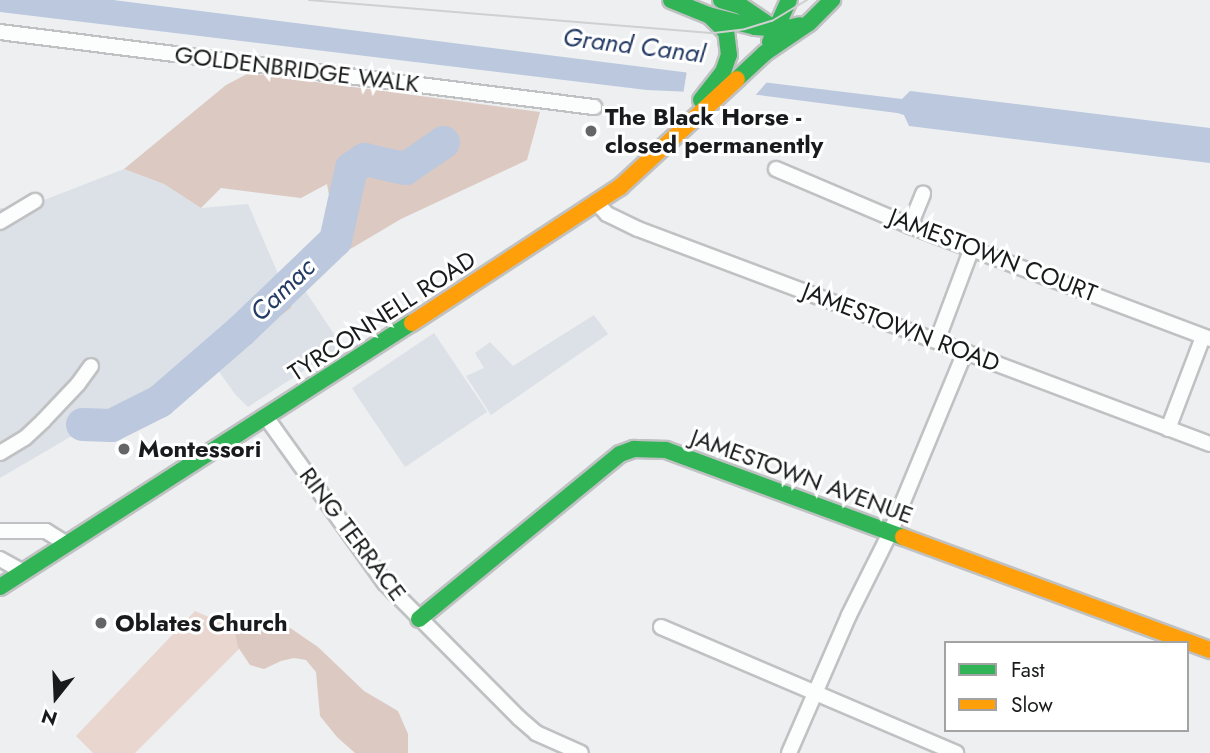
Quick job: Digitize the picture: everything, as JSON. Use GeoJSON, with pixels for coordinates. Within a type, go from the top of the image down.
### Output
{"type":"FeatureCollection","features":[{"type":"Feature","properties":{"kind":"main road"},"geometry":{"type":"LineString","coordinates":[[671,0],[708,15],[774,29],[809,23]]}},
{"type":"Feature","properties":{"kind":"main road"},"geometry":{"type":"LineString","coordinates":[[721,0],[741,6],[774,29]]}},
{"type":"Feature","properties":{"kind":"main road","name":"TYRCONNELL ROAD"},"geometry":{"type":"LineString","coordinates":[[767,52],[774,29],[789,0]]}},
{"type":"Feature","properties":{"kind":"main road","name":"TYRCONNELL ROAD"},"geometry":{"type":"LineString","coordinates":[[0,587],[597,203],[629,179],[695,119],[709,98],[742,76],[767,52],[809,23],[832,0]]}},
{"type":"Feature","properties":{"kind":"main road"},"geometry":{"type":"LineString","coordinates":[[708,15],[720,23],[728,38],[730,55],[709,98]]}},
{"type":"Feature","properties":{"kind":"main road","name":"JAMESTOWN AVENUE"},"geometry":{"type":"LineString","coordinates":[[419,619],[620,454],[634,449],[666,450],[1185,641]]}},
{"type":"Feature","properties":{"kind":"main road","name":"JAMESTOWN AVENUE"},"geometry":{"type":"LineString","coordinates":[[1189,642],[1210,650]]}},
{"type":"Feature","properties":{"kind":"street","name":"GOLDENBRIDGE WALK"},"geometry":{"type":"LineString","coordinates":[[0,32],[594,107]]}},
{"type":"Feature","properties":{"kind":"street","name":"JAMESTOWN COURT"},"geometry":{"type":"LineString","coordinates":[[776,169],[911,226],[1207,338]]}},
{"type":"Feature","properties":{"kind":"street"},"geometry":{"type":"LineString","coordinates":[[911,226],[923,192]]}},
{"type":"Feature","properties":{"kind":"street"},"geometry":{"type":"LineString","coordinates":[[0,222],[35,201]]}},
{"type":"Feature","properties":{"kind":"street","name":"JAMESTOWN ROAD"},"geometry":{"type":"LineString","coordinates":[[597,203],[607,214],[638,229],[1210,444]]}},
{"type":"Feature","properties":{"kind":"street"},"geometry":{"type":"LineString","coordinates":[[937,341],[972,248]]}},
{"type":"Feature","properties":{"kind":"street"},"geometry":{"type":"LineString","coordinates":[[1168,429],[1207,338]]}},
{"type":"Feature","properties":{"kind":"street"},"geometry":{"type":"LineString","coordinates":[[789,753],[890,533],[965,352]]}},
{"type":"Feature","properties":{"kind":"street"},"geometry":{"type":"LineString","coordinates":[[0,453],[25,438],[43,421],[79,384],[91,366]]}},
{"type":"Feature","properties":{"kind":"street","name":"RING TERRACE"},"geometry":{"type":"LineString","coordinates":[[267,417],[385,583],[536,733],[581,753]]}},
{"type":"Feature","properties":{"kind":"street"},"geometry":{"type":"LineString","coordinates":[[0,531],[46,531],[67,544]]}},
{"type":"Feature","properties":{"kind":"street"},"geometry":{"type":"LineString","coordinates":[[0,559],[23,572]]}},
{"type":"Feature","properties":{"kind":"street"},"geometry":{"type":"LineString","coordinates":[[661,627],[956,753]]}},
{"type":"Feature","properties":{"kind":"shaded area"},"geometry":{"type":"Polygon","coordinates":[[[249,73],[540,112],[527,160],[401,219],[325,264],[295,288],[291,308],[212,364],[196,356],[344,211],[330,201],[327,184],[301,198],[221,188],[201,208],[164,184],[124,169],[226,85],[249,73]]]}},
{"type":"Feature","properties":{"kind":"shaded area"},"geometry":{"type":"Polygon","coordinates":[[[124,169],[164,184],[201,208],[248,204],[279,276],[209,344],[298,280],[342,346],[248,407],[235,394],[203,349],[103,440],[70,437],[0,478],[0,208],[21,209],[124,169]]]}},
{"type":"Feature","properties":{"kind":"shaded area"},"geometry":{"type":"Polygon","coordinates":[[[594,315],[608,334],[491,415],[466,376],[484,368],[475,353],[490,342],[513,366],[594,315]]]}},
{"type":"Feature","properties":{"kind":"shaded area"},"geometry":{"type":"Polygon","coordinates":[[[434,333],[487,412],[405,467],[352,388],[434,333]]]}},
{"type":"Feature","properties":{"kind":"shaded area"},"geometry":{"type":"Polygon","coordinates":[[[195,611],[234,628],[239,649],[135,753],[93,753],[76,736],[195,611]]]}},
{"type":"Feature","properties":{"kind":"shaded area"},"geometry":{"type":"Polygon","coordinates":[[[249,617],[280,621],[318,647],[364,691],[398,711],[408,734],[408,753],[355,753],[337,737],[320,716],[316,672],[306,660],[294,658],[264,669],[250,665],[238,647],[234,628],[240,620],[249,617]]]}},
{"type":"Feature","properties":{"kind":"water"},"geometry":{"type":"Polygon","coordinates":[[[0,0],[113,0],[902,99],[910,91],[1210,128],[1210,163],[909,126],[904,115],[897,113],[759,95],[647,90],[0,12],[0,0]]]}},
{"type":"Feature","properties":{"kind":"pier"},"geometry":{"type":"Polygon","coordinates":[[[687,70],[767,79],[767,82],[753,98],[683,95],[687,70]]]}},
{"type":"Feature","properties":{"kind":"waterway","name":"Camac"},"geometry":{"type":"LineString","coordinates":[[82,424],[111,425],[159,401],[241,330],[335,240],[351,168],[364,159],[405,168],[443,142]]}},
{"type":"Feature","properties":{"kind":"tram line"},"geometry":{"type":"LineString","coordinates":[[309,0],[714,33],[745,29],[772,21],[807,0]]}},
{"type":"Feature","properties":{"kind":"traffic: fast"},"geometry":{"type":"LineString","coordinates":[[671,0],[708,15],[755,27],[783,29],[800,25]]}},
{"type":"Feature","properties":{"kind":"traffic: fast"},"geometry":{"type":"LineString","coordinates":[[721,0],[741,6],[771,26]]}},
{"type":"Feature","properties":{"kind":"traffic: fast"},"geometry":{"type":"LineString","coordinates":[[770,42],[789,0]]}},
{"type":"Feature","properties":{"kind":"traffic: fast"},"geometry":{"type":"LineString","coordinates":[[737,79],[765,53],[809,23],[832,0]]}},
{"type":"Feature","properties":{"kind":"traffic: fast"},"geometry":{"type":"LineString","coordinates":[[701,100],[723,72],[729,55],[726,32],[710,16]]}},
{"type":"Feature","properties":{"kind":"traffic: fast"},"geometry":{"type":"LineString","coordinates":[[0,587],[412,323]]}},
{"type":"Feature","properties":{"kind":"traffic: fast"},"geometry":{"type":"LineString","coordinates":[[419,619],[620,454],[634,449],[666,450],[903,537]]}},
{"type":"Feature","properties":{"kind":"traffic: slow"},"geometry":{"type":"LineString","coordinates":[[412,323],[620,187],[737,79]]}},
{"type":"Feature","properties":{"kind":"traffic: slow"},"geometry":{"type":"LineString","coordinates":[[903,537],[1186,641]]}},
{"type":"Feature","properties":{"kind":"traffic: slow"},"geometry":{"type":"LineString","coordinates":[[1189,642],[1210,650]]}},
{"type":"Feature","properties":{"kind":"place","name":"The Black Horse - closed permanently"},"geometry":{"type":"Point","coordinates":[591,131]}},
{"type":"Feature","properties":{"kind":"place","name":"Montessori"},"geometry":{"type":"Point","coordinates":[124,449]}},
{"type":"Feature","properties":{"kind":"place","name":"Oblates Church"},"geometry":{"type":"Point","coordinates":[101,623]}},
{"type":"Feature","properties":{"kind":"water label","name":"Grand Canal"},"geometry":{"type":"Point","coordinates":[634,46]}}]}
